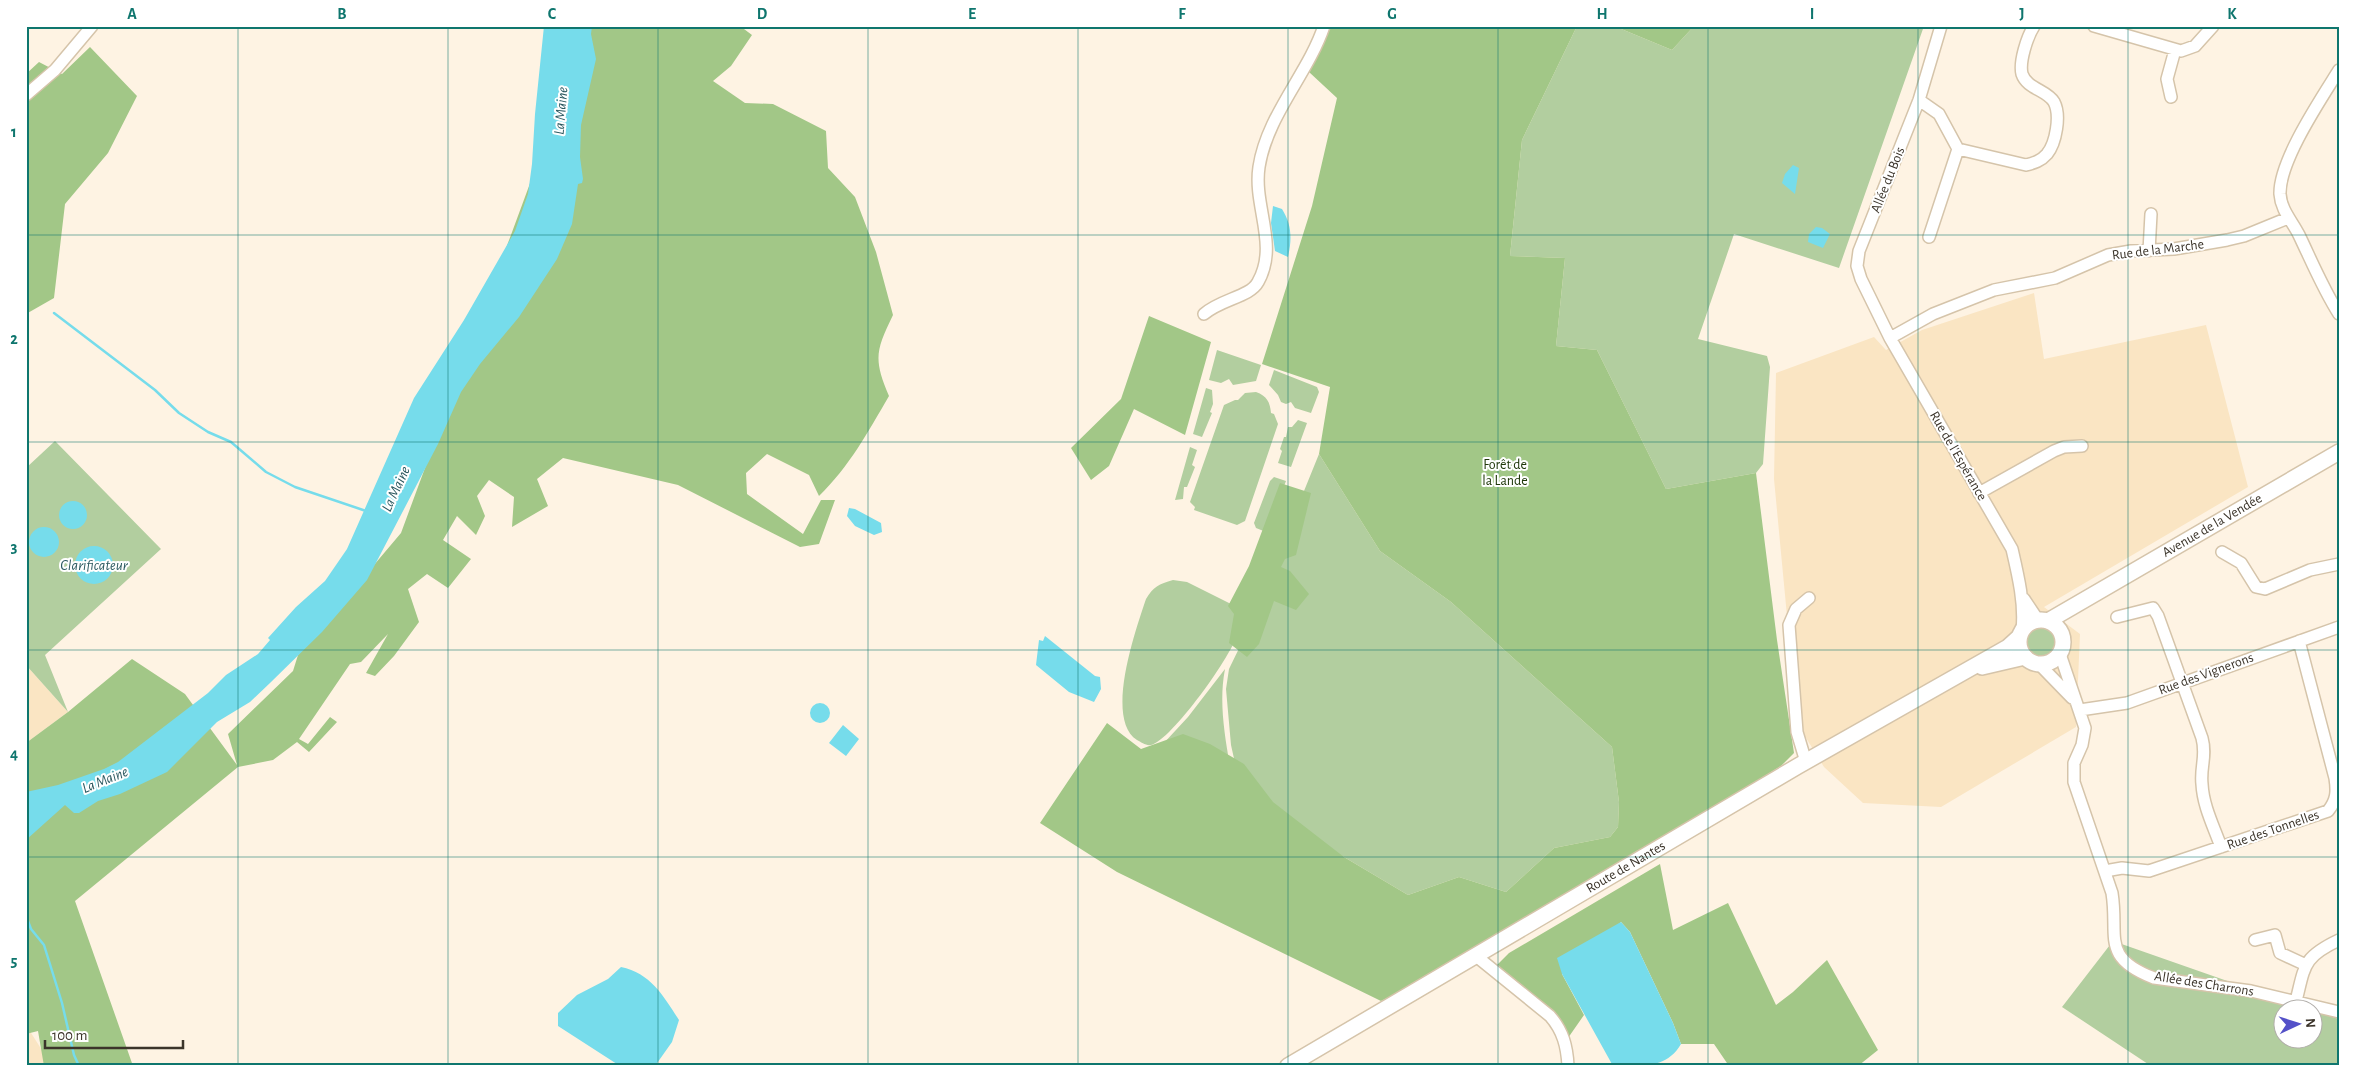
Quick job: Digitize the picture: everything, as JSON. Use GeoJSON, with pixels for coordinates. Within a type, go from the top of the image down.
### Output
{"type":"FeatureCollection","features":[{"type":"Feature","properties":{"kind":"main road","name":"Avenue de la Vendée"},"geometry":{"type":"LineString","coordinates":[[2043,620],[2086,599],[2339,452]]}},
{"type":"Feature","properties":{"kind":"main road","name":"Avenue de la Vendée"},"geometry":{"type":"LineString","coordinates":[[2062,633],[2086,599]]}},
{"type":"Feature","properties":{"kind":"main road"},"geometry":{"type":"LineString","coordinates":[[2043,620],[2058,628],[2062,633],[2064,640],[2060,654],[2051,662],[2039,664],[2025,657],[2019,644],[2021,634],[2032,622],[2043,620]]}},
{"type":"Feature","properties":{"kind":"main road","name":"Route de Nantes"},"geometry":{"type":"LineString","coordinates":[[1288,1066],[1806,762],[2008,647],[2021,634]]}},
{"type":"Feature","properties":{"kind":"main road","name":"Route de Nantes"},"geometry":{"type":"LineString","coordinates":[[1966,670],[2025,657]]}},
{"type":"Feature","properties":{"kind":"street"},"geometry":{"type":"LineString","coordinates":[[26,94],[55,70],[92,26]]}},
{"type":"Feature","properties":{"kind":"street"},"geometry":{"type":"LineString","coordinates":[[1204,314],[1228,299],[1250,292],[1260,280],[1267,253],[1258,188],[1261,156],[1274,122],[1324,26]]}},
{"type":"Feature","properties":{"kind":"street","name":"Allée du Bois"},"geometry":{"type":"LineString","coordinates":[[1888,334],[1861,279],[1857,266],[1859,251],[1919,100],[1941,26]]}},
{"type":"Feature","properties":{"kind":"street"},"geometry":{"type":"LineString","coordinates":[[1919,100],[1939,114],[1958,149],[2026,165],[2037,162],[2048,153],[2057,124],[2056,108],[2050,98],[2025,80],[2021,66],[2034,26]]}},
{"type":"Feature","properties":{"kind":"street"},"geometry":{"type":"LineString","coordinates":[[2094,26],[2181,51],[2195,46],[2213,26]]}},
{"type":"Feature","properties":{"kind":"street"},"geometry":{"type":"LineString","coordinates":[[2170,97],[2167,80],[2175,50]]}},
{"type":"Feature","properties":{"kind":"street"},"geometry":{"type":"LineString","coordinates":[[2339,70],[2304,130],[2283,174],[2280,194],[2288,218],[2298,232],[2321,283],[2339,314]]}},
{"type":"Feature","properties":{"kind":"street"},"geometry":{"type":"LineString","coordinates":[[1929,237],[1954,155],[1958,149]]}},
{"type":"Feature","properties":{"kind":"street"},"geometry":{"type":"LineString","coordinates":[[2149,251],[2152,214]]}},
{"type":"Feature","properties":{"kind":"street","name":"Rue de la Marche"},"geometry":{"type":"LineString","coordinates":[[1888,334],[1994,290],[2055,278],[2108,255],[2174,249],[2227,240],[2252,233],[2288,218]]}},
{"type":"Feature","properties":{"kind":"street","name":"Rue de l'Espérance"},"geometry":{"type":"LineString","coordinates":[[1888,334],[2012,550],[2024,619],[2021,634]]}},
{"type":"Feature","properties":{"kind":"street"},"geometry":{"type":"LineString","coordinates":[[1979,493],[2054,451],[2064,447],[2082,446]]}},
{"type":"Feature","properties":{"kind":"street"},"geometry":{"type":"LineString","coordinates":[[2222,552],[2241,563],[2256,587],[2264,589],[2310,570],[2339,564]]}},
{"type":"Feature","properties":{"kind":"street","name":"Rue de l'Espérance"},"geometry":{"type":"LineString","coordinates":[[2019,586],[2025,603],[2043,620]]}},
{"type":"Feature","properties":{"kind":"street"},"geometry":{"type":"LineString","coordinates":[[1806,762],[1796,723],[1789,625],[1796,609],[1809,598]]}},
{"type":"Feature","properties":{"kind":"street"},"geometry":{"type":"LineString","coordinates":[[2117,617],[2153,608],[2182,683],[2204,748],[2201,776],[2203,795],[2221,847]]}},
{"type":"Feature","properties":{"kind":"street","name":"Rue des Vignerons"},"geometry":{"type":"LineString","coordinates":[[2078,706],[2127,703],[2339,628]]}},
{"type":"Feature","properties":{"kind":"street","name":"Rue des Tonnelles"},"geometry":{"type":"LineString","coordinates":[[2105,871],[2122,868],[2149,871],[2316,817],[2336,807],[2337,792],[2335,778],[2299,641]]}},
{"type":"Feature","properties":{"kind":"street"},"geometry":{"type":"LineString","coordinates":[[2060,654],[2078,706]]}},
{"type":"Feature","properties":{"kind":"street"},"geometry":{"type":"LineString","coordinates":[[2039,664],[2078,706]]}},
{"type":"Feature","properties":{"kind":"street","name":"Allée des Charrons"},"geometry":{"type":"LineString","coordinates":[[2078,706],[2085,728],[2082,745],[2074,763],[2074,782],[2105,871],[2114,907],[2113,941],[2117,951],[2131,966],[2154,978],[2228,987],[2291,1000]]}},
{"type":"Feature","properties":{"kind":"street"},"geometry":{"type":"LineString","coordinates":[[2255,940],[2275,935],[2280,953],[2306,965]]}},
{"type":"Feature","properties":{"kind":"street"},"geometry":{"type":"LineString","coordinates":[[2296,1000],[2306,965],[2316,951],[2339,940]]}},
{"type":"Feature","properties":{"kind":"street"},"geometry":{"type":"LineString","coordinates":[[1476,956],[1550,1016],[1560,1028],[1565,1040],[1568,1066]]}},
{"type":"Feature","properties":{"kind":"street","name":"Allée des Charrons"},"geometry":{"type":"LineString","coordinates":[[2322,1008],[2339,1012]]}},
{"type":"Feature","properties":{"kind":"shaded area"},"geometry":{"type":"Polygon","coordinates":[[[2034,293],[2044,359],[2206,325],[2248,487],[2044,607],[2080,634],[2076,727],[1941,807],[1863,803],[1824,767],[1803,733],[1789,637],[1774,479],[1776,373],[1874,337],[1886,350],[1922,330],[2034,293]]]}},
{"type":"Feature","properties":{"kind":"shaded area"},"geometry":{"type":"Polygon","coordinates":[[[26,665],[68,712],[26,743],[26,665]]]}},
{"type":"Feature","properties":{"kind":"shaded area"},"geometry":{"type":"Polygon","coordinates":[[[26,1025],[52,1066],[26,1066],[26,1025]]]}},
{"type":"Feature","properties":{"kind":"green space"},"geometry":{"type":"Polygon","coordinates":[[[588,26],[740,26],[752,35],[731,66],[713,81],[745,103],[773,104],[826,131],[828,168],[855,197],[876,252],[893,315],[883,337],[879,355],[880,373],[889,396],[849,461],[819,496],[809,475],[767,454],[746,473],[747,494],[803,534],[821,500],[835,500],[819,544],[800,547],[678,485],[563,458],[537,479],[548,506],[512,527],[514,497],[489,480],[477,496],[485,516],[476,535],[457,516],[443,540],[471,559],[448,588],[427,574],[408,589],[419,622],[394,656],[375,676],[366,673],[388,634],[361,662],[350,664],[299,739],[308,744],[330,717],[337,722],[309,752],[297,742],[273,760],[238,767],[75,901],[133,1066],[44,1066],[38,1031],[26,1034],[26,743],[68,712],[132,659],[185,694],[237,765],[228,734],[293,671],[298,655],[401,533],[588,26]]]}},
{"type":"Feature","properties":{"kind":"green space","name":"Forêt de la Lande"},"geometry":{"type":"Polygon","coordinates":[[[1327,26],[1577,26],[1522,140],[1510,256],[1565,258],[1556,346],[1597,350],[1666,489],[1756,473],[1777,640],[1794,753],[1781,766],[1472,959],[1381,1001],[1117,872],[1040,823],[1107,723],[1141,749],[1183,734],[1210,744],[1244,764],[1273,802],[1344,857],[1408,895],[1459,877],[1506,892],[1554,848],[1610,837],[1618,827],[1619,802],[1612,747],[1451,602],[1380,551],[1319,454],[1330,387],[1262,364],[1312,206],[1337,98],[1309,72],[1327,26]]]}},
{"type":"Feature","properties":{"kind":"green space"},"geometry":{"type":"Polygon","coordinates":[[[1577,26],[1614,26],[1672,50],[1694,26],[1924,26],[1839,268],[1734,234],[1698,339],[1767,356],[1770,367],[1763,464],[1756,473],[1666,489],[1597,350],[1556,346],[1565,258],[1510,256],[1522,140],[1577,26]]]}},
{"type":"Feature","properties":{"kind":"green space"},"geometry":{"type":"Polygon","coordinates":[[[1614,26],[1694,26],[1672,50],[1614,26]]]}},
{"type":"Feature","properties":{"kind":"green space"},"geometry":{"type":"Polygon","coordinates":[[[90,47],[137,96],[108,153],[65,204],[54,298],[26,314],[26,74],[39,62],[62,74],[90,47]]]}},
{"type":"Feature","properties":{"kind":"green space"},"geometry":{"type":"Polygon","coordinates":[[[1149,316],[1211,342],[1185,435],[1134,409],[1109,466],[1091,480],[1071,448],[1121,399],[1149,316]]]}},
{"type":"Feature","properties":{"kind":"green space"},"geometry":{"type":"Polygon","coordinates":[[[1217,350],[1261,365],[1256,381],[1233,385],[1229,379],[1221,383],[1209,380],[1217,350]]]}},
{"type":"Feature","properties":{"kind":"green space"},"geometry":{"type":"Polygon","coordinates":[[[1274,370],[1317,387],[1319,392],[1311,413],[1295,408],[1291,402],[1286,404],[1281,402],[1278,395],[1269,385],[1274,370]]]}},
{"type":"Feature","properties":{"kind":"green space"},"geometry":{"type":"Polygon","coordinates":[[[1206,388],[1212,390],[1213,404],[1210,412],[1212,413],[1202,437],[1193,434],[1206,388]]]}},
{"type":"Feature","properties":{"kind":"green space"},"geometry":{"type":"Polygon","coordinates":[[[1256,392],[1263,395],[1267,400],[1271,413],[1274,414],[1278,424],[1245,521],[1237,525],[1194,510],[1195,507],[1190,502],[1224,405],[1238,400],[1245,393],[1256,392]]]}},
{"type":"Feature","properties":{"kind":"green space"},"geometry":{"type":"Polygon","coordinates":[[[1298,420],[1307,423],[1291,467],[1278,463],[1282,451],[1280,449],[1284,437],[1286,437],[1288,427],[1292,427],[1298,420]]]}},
{"type":"Feature","properties":{"kind":"green space"},"geometry":{"type":"Polygon","coordinates":[[[55,441],[161,549],[45,655],[68,712],[26,665],[26,468],[55,441]]]}},
{"type":"Feature","properties":{"kind":"green space"},"geometry":{"type":"Polygon","coordinates":[[[1190,447],[1197,450],[1192,465],[1195,467],[1187,487],[1184,487],[1183,499],[1175,500],[1190,447]]]}},
{"type":"Feature","properties":{"kind":"green space"},"geometry":{"type":"Polygon","coordinates":[[[1319,454],[1380,551],[1451,602],[1612,747],[1619,802],[1618,827],[1610,837],[1554,848],[1506,892],[1459,877],[1408,895],[1344,857],[1285,829],[1235,763],[1231,745],[1226,689],[1229,669],[1246,634],[1319,454]]]}},
{"type":"Feature","properties":{"kind":"green space"},"geometry":{"type":"Polygon","coordinates":[[[1274,477],[1286,481],[1266,532],[1256,528],[1254,523],[1270,481],[1274,477]]]}},
{"type":"Feature","properties":{"kind":"green space"},"geometry":{"type":"Polygon","coordinates":[[[1280,483],[1311,493],[1296,555],[1285,559],[1281,567],[1290,571],[1309,594],[1296,610],[1274,601],[1259,644],[1247,657],[1229,643],[1234,614],[1228,606],[1249,566],[1280,483]]]}},
{"type":"Feature","properties":{"kind":"green space"},"geometry":{"type":"Polygon","coordinates":[[[1173,580],[1187,582],[1235,606],[1238,632],[1226,658],[1186,713],[1160,740],[1147,745],[1137,740],[1128,729],[1123,713],[1125,673],[1146,599],[1157,586],[1173,580]]]}},
{"type":"Feature","properties":{"kind":"green space"},"geometry":{"type":"Polygon","coordinates":[[[2041,626],[2052,631],[2057,642],[2052,653],[2041,658],[2030,653],[2025,642],[2030,631],[2041,626]]]}},
{"type":"Feature","properties":{"kind":"green space"},"geometry":{"type":"Polygon","coordinates":[[[1225,669],[1222,696],[1225,737],[1232,778],[1163,744],[1188,717],[1225,669]]]}},
{"type":"Feature","properties":{"kind":"green space"},"geometry":{"type":"Polygon","coordinates":[[[1660,864],[1673,930],[1728,903],[1776,1005],[1827,960],[1878,1050],[1858,1066],[1729,1066],[1714,1044],[1681,1044],[1630,932],[1621,922],[1562,974],[1584,1015],[1568,1038],[1558,1018],[1519,983],[1496,966],[1509,953],[1660,864]]]}},
{"type":"Feature","properties":{"kind":"green space"},"geometry":{"type":"Polygon","coordinates":[[[2113,941],[2281,1000],[2272,1000],[2272,1050],[2322,1050],[2322,1014],[2339,1019],[2339,1066],[2151,1066],[2062,1007],[2113,941]]]}},
{"type":"Feature","properties":{"kind":"water","name":"La Maine"},"geometry":{"type":"Polygon","coordinates":[[[544,26],[592,26],[591,34],[596,59],[581,125],[580,157],[583,179],[582,183],[578,184],[572,224],[557,259],[519,317],[480,364],[461,392],[438,444],[367,580],[322,632],[270,683],[250,702],[217,722],[167,772],[120,794],[98,801],[79,813],[74,813],[65,805],[26,840],[26,792],[58,785],[104,769],[118,762],[208,693],[226,675],[258,654],[270,640],[268,638],[296,607],[325,581],[347,549],[414,398],[464,320],[515,231],[528,194],[544,26]]]}},
{"type":"Feature","properties":{"kind":"water"},"geometry":{"type":"Polygon","coordinates":[[[1793,165],[1799,168],[1795,194],[1782,183],[1785,174],[1793,165]]]}},
{"type":"Feature","properties":{"kind":"water"},"geometry":{"type":"Polygon","coordinates":[[[1273,206],[1282,209],[1288,221],[1290,244],[1288,257],[1275,251],[1271,223],[1273,206]]]}},
{"type":"Feature","properties":{"kind":"water"},"geometry":{"type":"Polygon","coordinates":[[[1816,227],[1822,228],[1830,234],[1823,248],[1808,242],[1809,234],[1816,227]]]}},
{"type":"Feature","properties":{"kind":"water"},"geometry":{"type":"Polygon","coordinates":[[[73,501],[83,505],[87,515],[83,525],[73,529],[63,525],[59,515],[63,505],[73,501]]]}},
{"type":"Feature","properties":{"kind":"water"},"geometry":{"type":"Polygon","coordinates":[[[849,508],[855,509],[881,523],[882,532],[874,535],[855,526],[847,516],[849,508]]]}},
{"type":"Feature","properties":{"kind":"water"},"geometry":{"type":"Polygon","coordinates":[[[44,527],[50,528],[58,536],[58,548],[50,556],[44,557],[38,556],[30,548],[29,542],[30,536],[38,528],[44,527]]]}},
{"type":"Feature","properties":{"kind":"water","name":"Clarificateur"},"geometry":{"type":"Polygon","coordinates":[[[94,546],[101,547],[107,552],[112,558],[112,572],[107,578],[101,583],[94,584],[87,583],[81,578],[76,572],[75,565],[76,558],[81,552],[87,547],[94,546]]]}},
{"type":"Feature","properties":{"kind":"water"},"geometry":{"type":"Polygon","coordinates":[[[1045,636],[1095,676],[1100,677],[1101,689],[1094,702],[1069,692],[1036,665],[1039,640],[1043,641],[1045,636]]]}},
{"type":"Feature","properties":{"kind":"water"},"geometry":{"type":"Polygon","coordinates":[[[820,703],[827,706],[830,713],[827,720],[820,723],[813,720],[810,713],[813,706],[820,703]]]}},
{"type":"Feature","properties":{"kind":"water"},"geometry":{"type":"Polygon","coordinates":[[[843,725],[859,739],[846,756],[829,743],[843,725]]]}},
{"type":"Feature","properties":{"kind":"water"},"geometry":{"type":"Polygon","coordinates":[[[1621,922],[1630,932],[1681,1044],[1668,1058],[1651,1065],[1613,1066],[1562,974],[1557,958],[1621,922]]]}},
{"type":"Feature","properties":{"kind":"water"},"geometry":{"type":"Polygon","coordinates":[[[621,967],[649,980],[679,1020],[672,1042],[655,1066],[620,1066],[558,1026],[558,1013],[577,995],[608,979],[621,967]]]}},
{"type":"Feature","properties":{"kind":"waterway"},"geometry":{"type":"LineString","coordinates":[[54,313],[155,390],[179,413],[208,432],[231,442],[266,472],[295,487],[366,511]]}},
{"type":"Feature","properties":{"kind":"waterway"},"geometry":{"type":"LineString","coordinates":[[26,916],[31,929],[44,945],[62,1003],[74,1055],[79,1066]]}}]}
